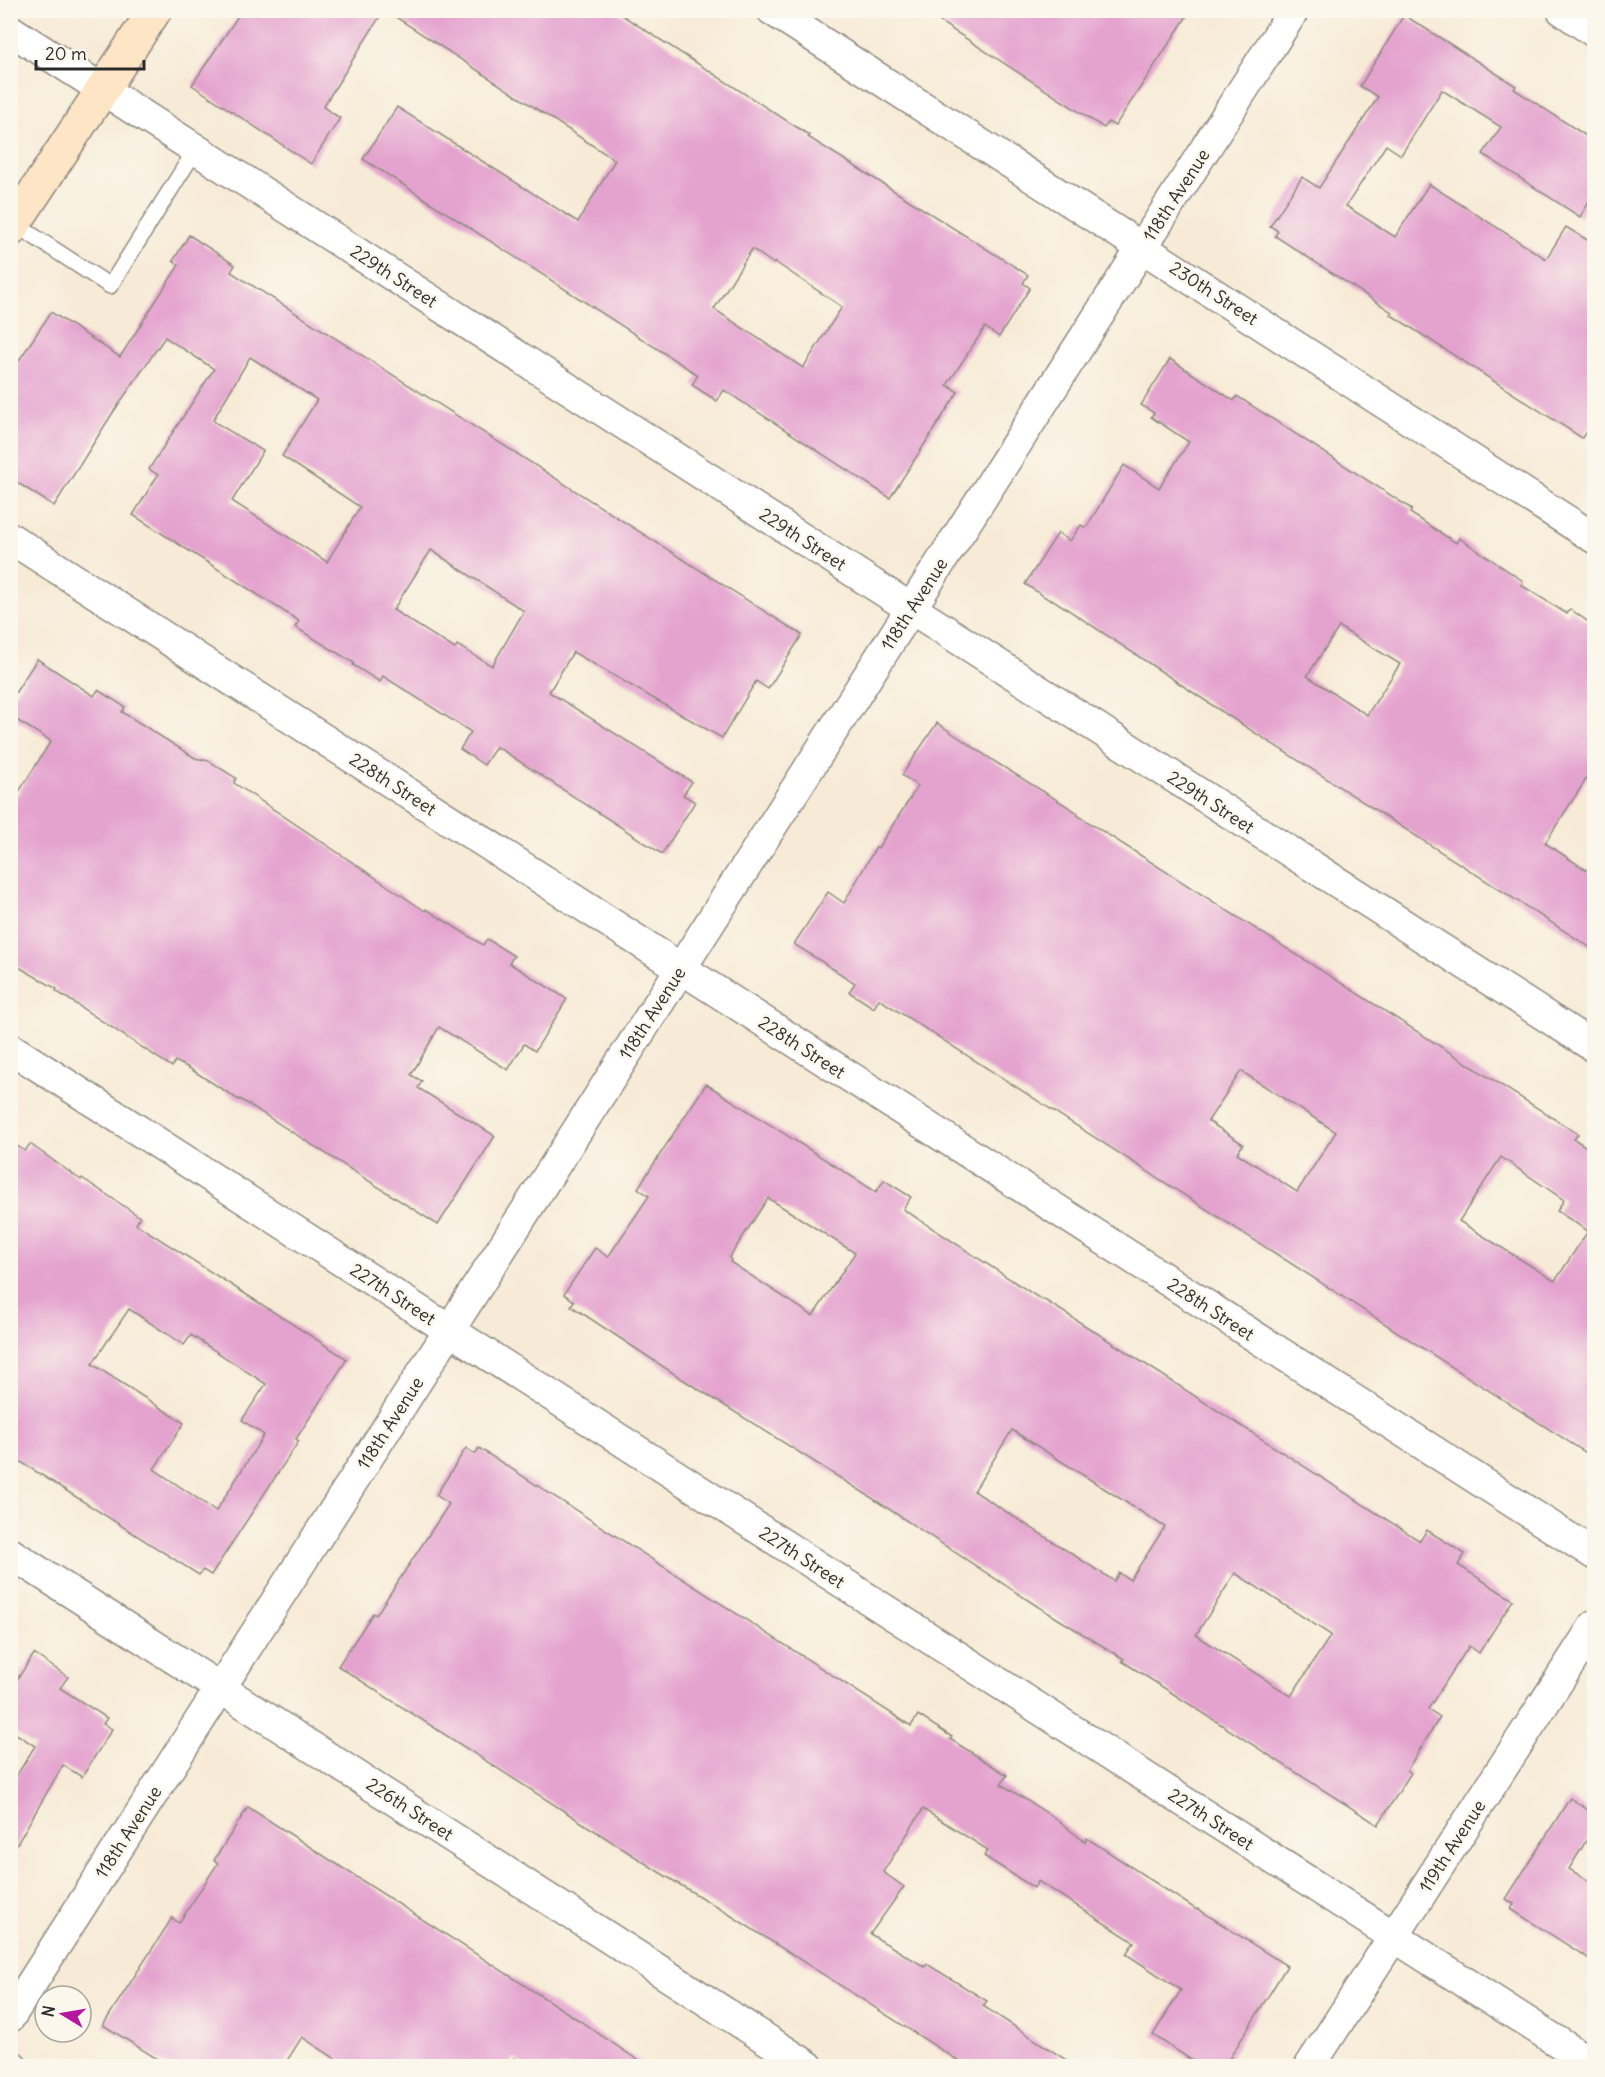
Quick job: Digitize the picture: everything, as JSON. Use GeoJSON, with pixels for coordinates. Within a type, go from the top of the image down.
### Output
{"type":"FeatureCollection","features":[{"type":"Feature","properties":{"kind":"main road"},"geometry":{"type":"LineString","coordinates":[[13,227],[155,10]]}},
{"type":"Feature","properties":{"kind":"street","name":"230th Street"},"geometry":{"type":"LineString","coordinates":[[772,10],[1594,538]]}},
{"type":"Feature","properties":{"kind":"street","name":"118th Avenue"},"geometry":{"type":"LineString","coordinates":[[10,2017],[1294,10]]}},
{"type":"Feature","properties":{"kind":"street"},"geometry":{"type":"LineString","coordinates":[[1562,10],[1594,32]]}},
{"type":"Feature","properties":{"kind":"street","name":"229th Street"},"geometry":{"type":"LineString","coordinates":[[10,30],[1594,1047]]}},
{"type":"Feature","properties":{"kind":"street","name":"228th Street"},"geometry":{"type":"LineString","coordinates":[[10,538],[1594,1554]]}},
{"type":"Feature","properties":{"kind":"street","name":"227th Street"},"geometry":{"type":"LineString","coordinates":[[10,1048],[1594,2065]]}},
{"type":"Feature","properties":{"kind":"street","name":"226th Street"},"geometry":{"type":"LineString","coordinates":[[10,1553],[808,2067]]}},
{"type":"Feature","properties":{"kind":"street","name":"119th Avenue"},"geometry":{"type":"LineString","coordinates":[[1310,2067],[1594,1626]]}},
{"type":"Feature","properties":{"kind":"lane"},"geometry":{"type":"LineString","coordinates":[[13,227],[110,286],[196,149]]}},
{"type":"Feature","properties":{"kind":"building"},"geometry":{"type":"Polygon","coordinates":[[[242,10],[384,10],[323,107],[340,118],[311,164],[192,85],[242,10]]]}},
{"type":"Feature","properties":{"kind":"building"},"geometry":{"type":"Polygon","coordinates":[[[385,10],[614,10],[809,135],[808,137],[1028,275],[1023,283],[1030,288],[999,337],[985,327],[947,385],[958,392],[890,498],[724,390],[717,401],[692,385],[698,375],[363,159],[397,107],[578,222],[615,160],[385,10]],[[752,249],[714,309],[803,368],[842,307],[775,262],[774,264],[752,249]]]}},
{"type":"Feature","properties":{"kind":"building"},"geometry":{"type":"Polygon","coordinates":[[[922,10],[1191,10],[1115,126],[1108,122],[1104,128],[922,10]]]}},
{"type":"Feature","properties":{"kind":"building"},"geometry":{"type":"Polygon","coordinates":[[[1404,15],[1516,86],[1514,89],[1594,141],[1594,194],[1580,217],[1483,154],[1501,127],[1442,90],[1401,155],[1386,145],[1346,206],[1395,237],[1429,184],[1546,259],[1566,227],[1594,244],[1594,419],[1582,438],[1390,314],[1392,312],[1275,236],[1278,231],[1270,226],[1302,177],[1319,188],[1378,97],[1360,86],[1404,15]]]}},
{"type":"Feature","properties":{"kind":"building"},"geometry":{"type":"Polygon","coordinates":[[[189,235],[235,265],[231,272],[802,635],[768,689],[756,681],[722,738],[573,652],[549,692],[692,782],[683,795],[695,802],[662,854],[496,747],[484,765],[460,749],[471,732],[383,676],[380,682],[353,665],[354,663],[295,627],[299,621],[133,515],[158,475],[149,469],[214,369],[165,337],[112,414],[54,506],[10,478],[10,374],[51,312],[120,357],[179,265],[173,261],[189,235]],[[250,357],[213,420],[263,451],[232,501],[327,562],[360,507],[282,456],[317,400],[250,357]],[[431,550],[393,610],[455,649],[457,645],[492,666],[524,611],[431,550]]]}},
{"type":"Feature","properties":{"kind":"building"},"geometry":{"type":"Polygon","coordinates":[[[1170,359],[1234,401],[1237,396],[1412,509],[1410,513],[1456,543],[1459,538],[1523,581],[1521,585],[1567,614],[1570,609],[1594,626],[1594,767],[1545,843],[1594,875],[1594,950],[1221,711],[1052,599],[1051,601],[1025,584],[1058,533],[1070,541],[1081,525],[1086,528],[1124,465],[1159,488],[1189,442],[1151,417],[1154,413],[1141,405],[1170,359]],[[1339,627],[1307,676],[1367,715],[1400,664],[1339,627]]]}},
{"type":"Feature","properties":{"kind":"building"},"geometry":{"type":"Polygon","coordinates":[[[37,659],[94,696],[98,690],[125,707],[122,712],[195,758],[209,761],[236,778],[234,783],[425,911],[426,909],[483,945],[487,939],[514,956],[509,963],[567,999],[535,1051],[524,1044],[508,1070],[439,1027],[411,1075],[422,1081],[418,1088],[495,1136],[438,1225],[189,1068],[175,1061],[172,1067],[56,991],[57,989],[10,962],[10,806],[51,741],[10,716],[10,701],[37,659]]]}},
{"type":"Feature","properties":{"kind":"building"},"geometry":{"type":"Polygon","coordinates":[[[937,723],[1078,813],[1077,815],[1578,1134],[1574,1139],[1594,1152],[1594,1458],[879,999],[874,1008],[849,992],[855,983],[794,944],[828,892],[844,903],[876,847],[878,848],[918,786],[902,775],[937,723]],[[1241,1071],[1208,1121],[1243,1144],[1237,1153],[1297,1192],[1336,1132],[1241,1071]],[[1501,1157],[1459,1221],[1555,1281],[1588,1231],[1557,1211],[1564,1200],[1501,1157]]]}},
{"type":"Feature","properties":{"kind":"building"},"geometry":{"type":"Polygon","coordinates":[[[706,1084],[876,1192],[884,1180],[911,1197],[903,1209],[1420,1541],[1427,1530],[1465,1554],[1458,1565],[1513,1600],[1479,1653],[1469,1646],[1428,1709],[1440,1717],[1407,1770],[1411,1773],[1378,1825],[1122,1661],[1124,1659],[1037,1606],[571,1306],[574,1301],[564,1294],[595,1248],[608,1257],[649,1196],[638,1188],[706,1084]],[[768,1198],[729,1258],[730,1262],[813,1316],[855,1253],[768,1198]],[[1012,1430],[974,1491],[1114,1581],[1119,1573],[1130,1580],[1165,1527],[1012,1430]],[[1235,1573],[1196,1635],[1291,1696],[1331,1635],[1235,1573]]]}},
{"type":"Feature","properties":{"kind":"building"},"geometry":{"type":"Polygon","coordinates":[[[10,1142],[25,1151],[30,1144],[140,1217],[136,1224],[347,1359],[296,1439],[299,1441],[211,1575],[203,1570],[199,1575],[10,1455],[10,1142]],[[129,1309],[92,1364],[184,1423],[154,1469],[216,1511],[264,1435],[242,1420],[266,1384],[191,1335],[184,1345],[129,1309]]]}},
{"type":"Feature","properties":{"kind":"building"},"geometry":{"type":"Polygon","coordinates":[[[466,1448],[475,1454],[479,1448],[911,1726],[918,1715],[952,1737],[950,1739],[1007,1775],[1001,1784],[1055,1818],[1085,1842],[1087,1838],[1287,1966],[1224,2067],[1202,2067],[1153,2035],[1181,1990],[1126,1954],[1134,1942],[1038,1881],[1034,1888],[984,1856],[988,1850],[923,1809],[883,1872],[904,1887],[870,1934],[925,1967],[927,1964],[987,2001],[983,2006],[1077,2067],[968,2067],[338,1666],[373,1613],[376,1615],[449,1504],[436,1495],[466,1448]]]}},
{"type":"Feature","properties":{"kind":"building"},"geometry":{"type":"Polygon","coordinates":[[[34,1654],[68,1677],[60,1688],[107,1718],[103,1724],[112,1729],[82,1777],[63,1765],[10,1856],[10,1786],[35,1746],[10,1730],[10,1690],[34,1654]]]}},
{"type":"Feature","properties":{"kind":"building"},"geometry":{"type":"Polygon","coordinates":[[[1570,1798],[1594,1814],[1594,1828],[1569,1869],[1594,1884],[1594,1962],[1511,1909],[1514,1904],[1506,1899],[1570,1798]]]}},
{"type":"Feature","properties":{"kind":"building"},"geometry":{"type":"Polygon","coordinates":[[[248,1807],[648,2067],[527,2067],[514,2058],[509,2067],[348,2067],[302,2037],[283,2067],[170,2067],[103,2025],[172,1918],[179,1923],[218,1863],[214,1860],[248,1807]]]}}]}
